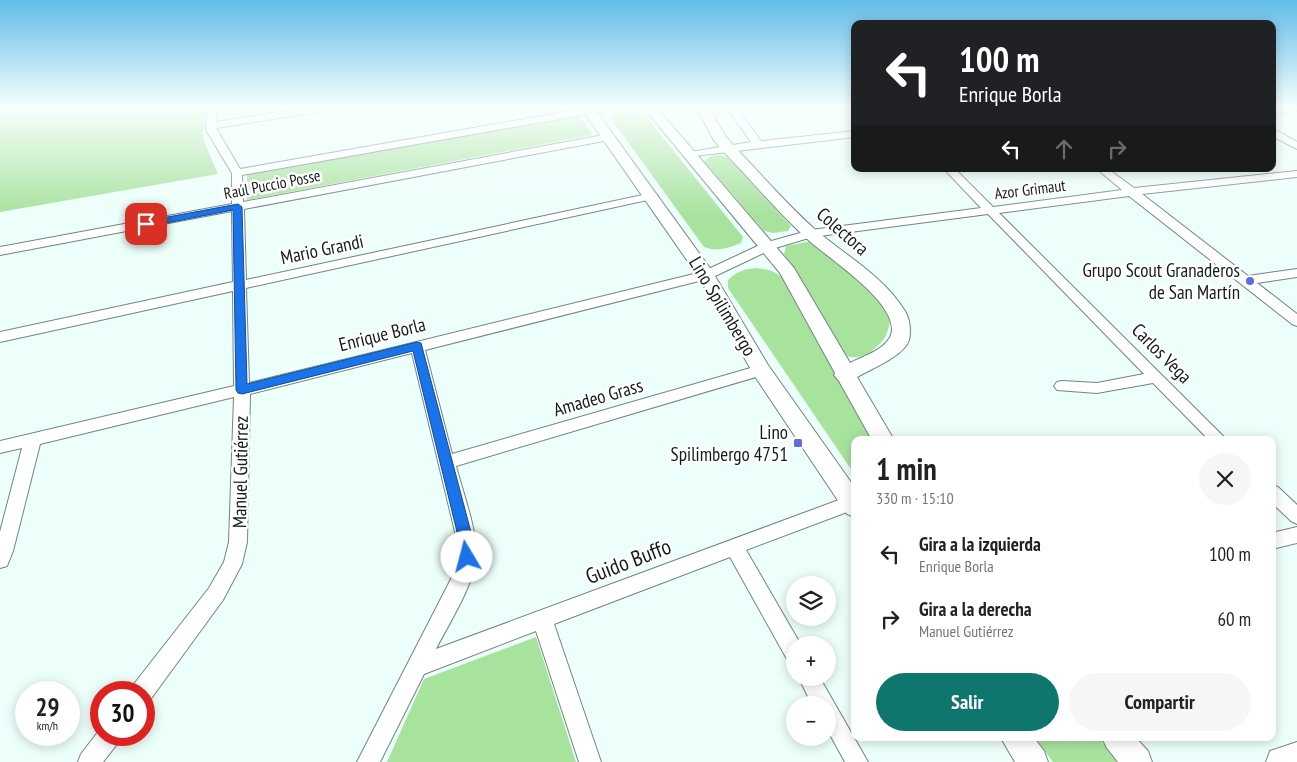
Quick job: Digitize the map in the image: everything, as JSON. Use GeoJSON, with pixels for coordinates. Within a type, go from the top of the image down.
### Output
{"type":"FeatureCollection","features":[{"type":"Feature","properties":{"kind":"main road","name":"Lino Spilimbergo"},"geometry":{"type":"LineString","coordinates":[[614,144],[706,274],[762,370],[851,499]]}},
{"type":"Feature","properties":{"kind":"main road"},"geometry":{"type":"LineString","coordinates":[[680,144],[788,272],[844,375],[881,436]]}},
{"type":"Feature","properties":{"kind":"main road","name":"Colectora"},"geometry":{"type":"LineString","coordinates":[[724,144],[811,234],[853,267],[888,301],[897,313],[901,329],[899,341],[890,350],[844,375]]}},
{"type":"Feature","properties":{"kind":"main road"},"geometry":{"type":"LineString","coordinates":[[1018,741],[1033,762]]}},
{"type":"Feature","properties":{"kind":"main road"},"geometry":{"type":"LineString","coordinates":[[1119,741],[1136,762]]}},
{"type":"Feature","properties":{"kind":"main road"},"geometry":{"type":"LineString","coordinates":[[1281,762],[1297,757]]}},
{"type":"Feature","properties":{"kind":"street","name":"Manuel Gutiérrez"},"geometry":{"type":"LineString","coordinates":[[150,681],[216,594],[233,564],[238,542],[242,390],[237,173],[219,144]]}},
{"type":"Feature","properties":{"kind":"street"},"geometry":{"type":"LineString","coordinates":[[237,173],[401,144]]}},
{"type":"Feature","properties":{"kind":"street","name":"Raúl Puccio Posse"},"geometry":{"type":"LineString","coordinates":[[0,251],[574,144]]}},
{"type":"Feature","properties":{"kind":"street"},"geometry":{"type":"LineString","coordinates":[[690,155],[763,144]]}},
{"type":"Feature","properties":{"kind":"street","name":"Carlos Vega"},"geometry":{"type":"LineString","coordinates":[[952,172],[1215,436]]}},
{"type":"Feature","properties":{"kind":"street"},"geometry":{"type":"LineString","coordinates":[[1106,172],[1297,322]]}},
{"type":"Feature","properties":{"kind":"street","name":"Azor Grimaut"},"geometry":{"type":"LineString","coordinates":[[768,246],[811,234],[1132,192],[1297,174]]}},
{"type":"Feature","properties":{"kind":"street","name":"Mario Grandi"},"geometry":{"type":"LineString","coordinates":[[0,337],[652,196]]}},
{"type":"Feature","properties":{"kind":"street","name":"Enrique Borla"},"geometry":{"type":"LineString","coordinates":[[0,447],[242,390],[706,274],[768,246]]}},
{"type":"Feature","properties":{"kind":"street"},"geometry":{"type":"LineString","coordinates":[[1244,281],[1297,273]]}},
{"type":"Feature","properties":{"kind":"street"},"geometry":{"type":"LineString","coordinates":[[368,762],[460,581],[467,557],[465,536],[417,346]]}},
{"type":"Feature","properties":{"kind":"street","name":"Amadeo Grass"},"geometry":{"type":"LineString","coordinates":[[446,462],[762,370]]}},
{"type":"Feature","properties":{"kind":"street"},"geometry":{"type":"LineString","coordinates":[[1062,386],[1097,388],[1155,377]]}},
{"type":"Feature","properties":{"kind":"street"},"geometry":{"type":"LineString","coordinates":[[0,560],[33,439]]}},
{"type":"Feature","properties":{"kind":"street"},"geometry":{"type":"LineString","coordinates":[[1276,496],[1297,516]]}},
{"type":"Feature","properties":{"kind":"street","name":"Guido Buffo"},"geometry":{"type":"LineString","coordinates":[[418,666],[851,504]]}},
{"type":"Feature","properties":{"kind":"street"},"geometry":{"type":"LineString","coordinates":[[1276,540],[1297,535]]}},
{"type":"Feature","properties":{"kind":"street"},"geometry":{"type":"LineString","coordinates":[[734,547],[786,638]]}},
{"type":"Feature","properties":{"kind":"street"},"geometry":{"type":"LineString","coordinates":[[542,619],[590,762]]}},
{"type":"Feature","properties":{"kind":"street"},"geometry":{"type":"LineString","coordinates":[[836,725],[857,762]]}},
{"type":"Feature","properties":{"kind":"street"},"geometry":{"type":"LineString","coordinates":[[89,762],[101,746]]}},
{"type":"Feature","properties":{"kind":"green space"},"geometry":{"type":"Polygon","coordinates":[[[0,144],[205,144],[218,174],[0,212],[0,144]]]}},
{"type":"Feature","properties":{"kind":"green space"},"geometry":{"type":"Polygon","coordinates":[[[421,144],[547,144],[247,200],[247,174],[421,144]]]}},
{"type":"Feature","properties":{"kind":"green space"},"geometry":{"type":"Polygon","coordinates":[[[629,144],[668,144],[743,237],[741,243],[727,248],[704,247],[629,144]]]}},
{"type":"Feature","properties":{"kind":"green space"},"geometry":{"type":"Polygon","coordinates":[[[711,156],[727,157],[791,226],[788,231],[773,233],[764,231],[704,161],[711,156]]]}},
{"type":"Feature","properties":{"kind":"green space"},"geometry":{"type":"Polygon","coordinates":[[[811,241],[830,254],[882,302],[890,321],[888,331],[879,344],[865,355],[850,357],[844,355],[784,254],[786,246],[811,241]]]}},
{"type":"Feature","properties":{"kind":"green space"},"geometry":{"type":"Polygon","coordinates":[[[757,268],[766,270],[780,275],[786,281],[871,436],[851,436],[851,469],[728,288],[728,280],[735,274],[757,268]]]}},
{"type":"Feature","properties":{"kind":"green space"},"geometry":{"type":"Polygon","coordinates":[[[536,637],[576,762],[387,762],[424,679],[536,637]]]}},
{"type":"Feature","properties":{"kind":"green space"},"geometry":{"type":"Polygon","coordinates":[[[1037,741],[1101,741],[1118,762],[1053,762],[1037,741]]]}},
{"type":"Feature","properties":{"kind":"place","name":"Grupo Scout Granaderos de San Martín"},"geometry":{"type":"Point","coordinates":[1250,281]}},
{"type":"Feature","properties":{"kind":"place","name":"Lino Spilimbergo 4751"},"geometry":{"type":"Point","coordinates":[798,443]}},
{"type":"Feature","properties":{"kind":"route"},"geometry":{"type":"LineString","coordinates":[[146,224],[238,207],[242,390],[417,346],[465,536],[467,557]]}}]}
